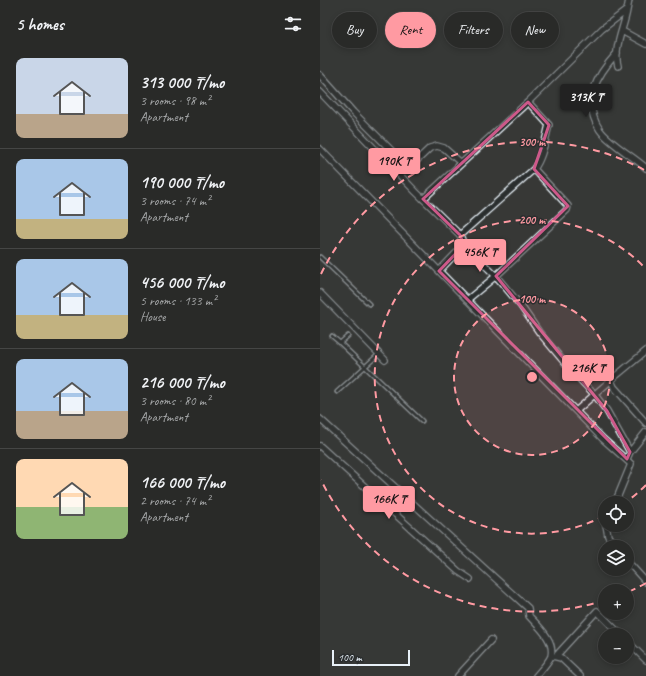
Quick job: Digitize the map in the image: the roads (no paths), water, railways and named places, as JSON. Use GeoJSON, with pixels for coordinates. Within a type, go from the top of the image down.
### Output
{"type":"FeatureCollection","features":[{"type":"Feature","properties":{"kind":"street"},"geometry":{"type":"LineString","coordinates":[[618,66],[616,59],[617,52],[629,0]]}},
{"type":"Feature","properties":{"kind":"street"},"geometry":{"type":"LineString","coordinates":[[423,199],[528,102],[602,29],[627,10]]}},
{"type":"Feature","properties":{"kind":"street"},"geometry":{"type":"LineString","coordinates":[[622,31],[646,44]]}},
{"type":"Feature","properties":{"kind":"street"},"geometry":{"type":"LineString","coordinates":[[617,52],[597,78],[591,100],[593,111],[601,131],[646,168]]}},
{"type":"Feature","properties":{"kind":"street"},"geometry":{"type":"LineString","coordinates":[[320,75],[405,166],[411,166],[430,148],[437,146],[444,148],[461,163]]}},
{"type":"Feature","properties":{"kind":"street"},"geometry":{"type":"LineString","coordinates":[[320,92],[460,236],[464,245],[496,276],[521,306],[539,332],[576,375],[596,395],[607,411],[630,452]]}},
{"type":"Feature","properties":{"kind":"street"},"geometry":{"type":"LineString","coordinates":[[460,236],[534,169],[539,162],[549,126],[528,102]]}},
{"type":"Feature","properties":{"kind":"street"},"geometry":{"type":"LineString","coordinates":[[342,114],[359,117]]}},
{"type":"Feature","properties":{"kind":"street"},"geometry":{"type":"LineString","coordinates":[[320,149],[576,411],[623,458],[627,459],[631,464],[618,496]]}},
{"type":"Feature","properties":{"kind":"street"},"geometry":{"type":"LineString","coordinates":[[394,153],[397,171]]}},
{"type":"Feature","properties":{"kind":"street"},"geometry":{"type":"LineString","coordinates":[[467,300],[496,276],[567,210],[568,206],[563,199],[534,169]]}},
{"type":"Feature","properties":{"kind":"street"},"geometry":{"type":"LineString","coordinates":[[439,271],[464,245]]}},
{"type":"Feature","properties":{"kind":"street"},"geometry":{"type":"LineString","coordinates":[[321,294],[385,360]]}},
{"type":"Feature","properties":{"kind":"street"},"geometry":{"type":"LineString","coordinates":[[576,411],[646,351]]}},
{"type":"Feature","properties":{"kind":"street"},"geometry":{"type":"LineString","coordinates":[[611,380],[614,387],[646,423]]}},
{"type":"Feature","properties":{"kind":"street"},"geometry":{"type":"LineString","coordinates":[[320,419],[528,608],[529,616],[544,633],[551,645],[554,656]]}},
{"type":"Feature","properties":{"kind":"street"},"geometry":{"type":"LineString","coordinates":[[627,459],[630,452],[646,432]]}},
{"type":"Feature","properties":{"kind":"street"},"geometry":{"type":"LineString","coordinates":[[320,446],[458,571],[470,579]]}},
{"type":"Feature","properties":{"kind":"street"},"geometry":{"type":"LineString","coordinates":[[634,569],[646,582]]}},
{"type":"Feature","properties":{"kind":"street"},"geometry":{"type":"LineString","coordinates":[[536,676],[597,611],[614,628]]}},
{"type":"Feature","properties":{"kind":"street"},"geometry":{"type":"LineString","coordinates":[[458,676],[491,640]]}},
{"type":"Feature","properties":{"kind":"street"},"geometry":{"type":"LineString","coordinates":[[634,648],[646,660]]}},
{"type":"Feature","properties":{"kind":"street"},"geometry":{"type":"LineString","coordinates":[[554,656],[561,658],[580,676]]}},
{"type":"Feature","properties":{"kind":"lane"},"geometry":{"type":"LineString","coordinates":[[320,257],[369,304]]}},
{"type":"Feature","properties":{"kind":"lane"},"geometry":{"type":"LineString","coordinates":[[332,336],[422,421]]}},
{"type":"Feature","properties":{"kind":"lane"},"geometry":{"type":"LineString","coordinates":[[340,343],[348,336]]}},
{"type":"Feature","properties":{"kind":"lane"},"geometry":{"type":"LineString","coordinates":[[337,392],[379,354]]}}]}
